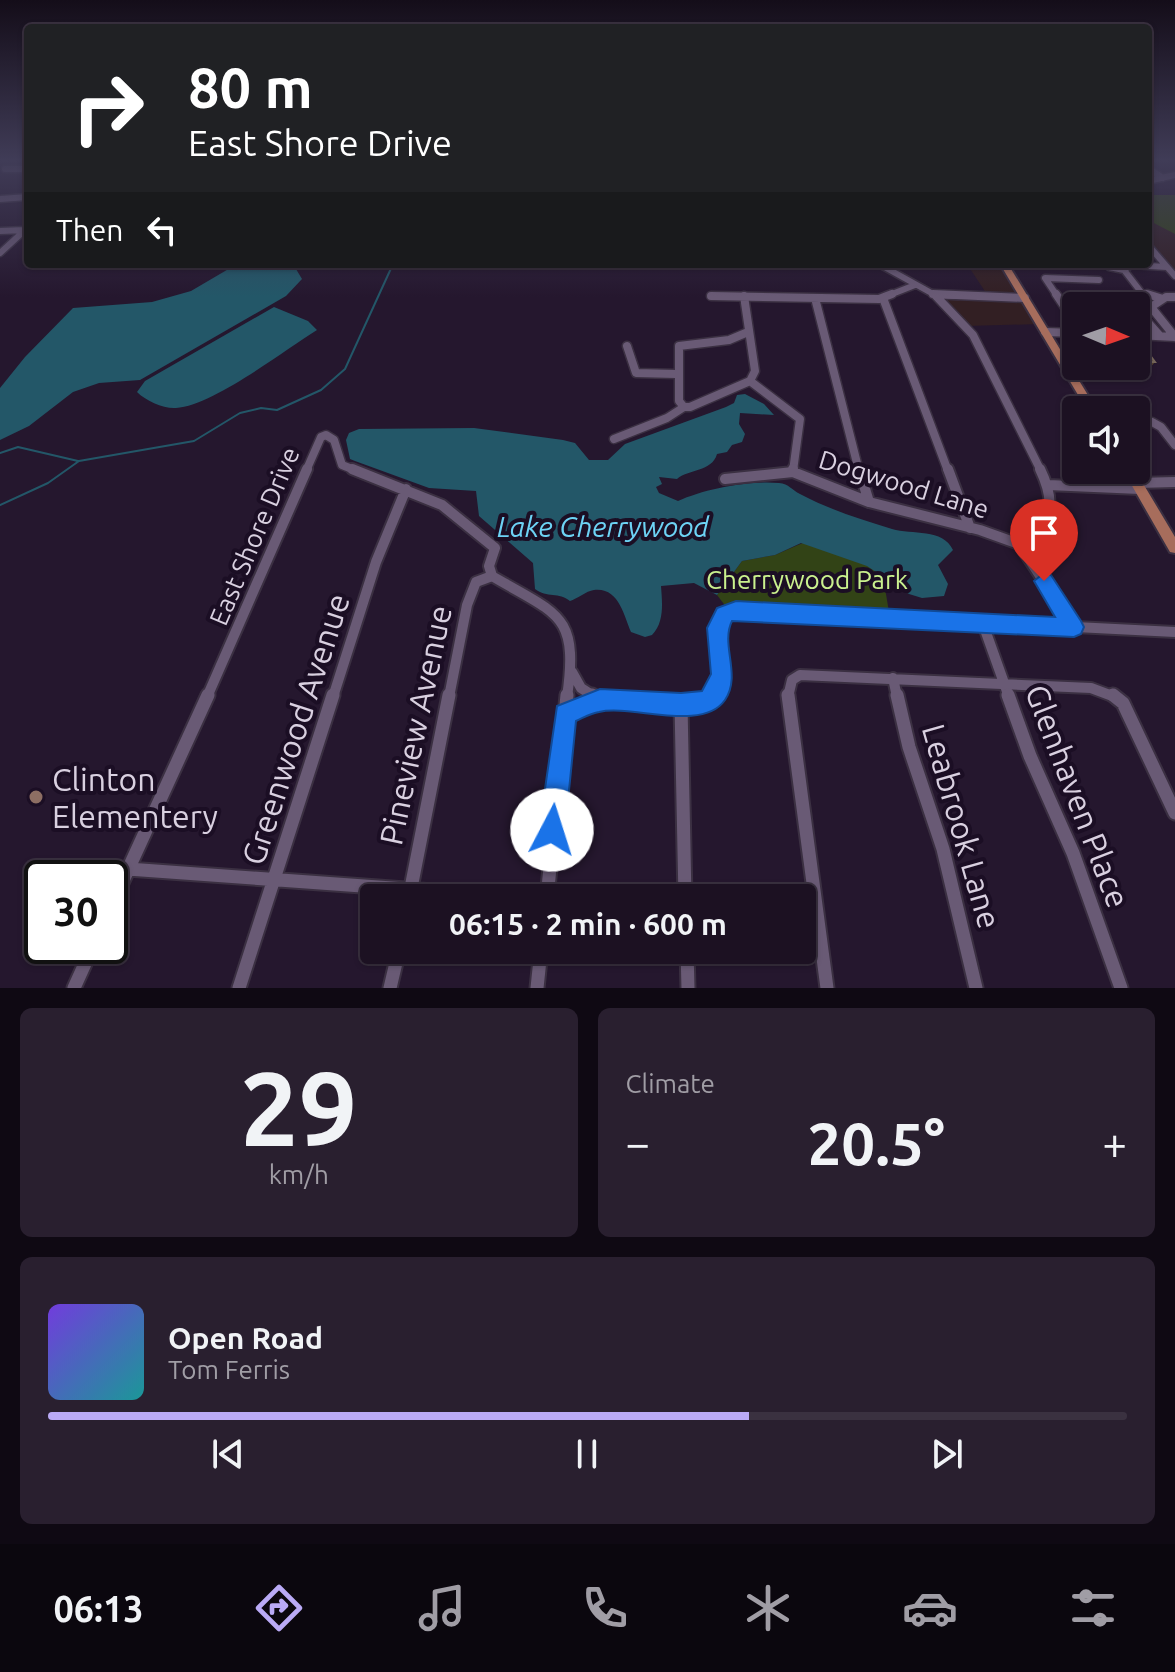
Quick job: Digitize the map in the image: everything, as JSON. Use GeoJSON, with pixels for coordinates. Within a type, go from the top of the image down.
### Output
{"type":"FeatureCollection","features":[{"type":"Feature","properties":{"kind":"main road"},"geometry":{"type":"LineString","coordinates":[[1006,268],[1084,396]]}},
{"type":"Feature","properties":{"kind":"main road"},"geometry":{"type":"LineString","coordinates":[[1138,486],[1175,548]]}},
{"type":"Feature","properties":{"kind":"street"},"geometry":{"type":"LineString","coordinates":[[0,231],[24,230]]}},
{"type":"Feature","properties":{"kind":"street"},"geometry":{"type":"LineString","coordinates":[[0,253],[24,233]]}},
{"type":"Feature","properties":{"kind":"street"},"geometry":{"type":"LineString","coordinates":[[1152,250],[1175,276]]}},
{"type":"Feature","properties":{"kind":"street"},"geometry":{"type":"LineString","coordinates":[[1152,267],[1167,267]]}},
{"type":"Feature","properties":{"kind":"street"},"geometry":{"type":"LineString","coordinates":[[886,268],[935,295],[973,335],[1048,485],[1052,499],[1048,523],[1036,536],[1019,544],[1074,627]]}},
{"type":"Feature","properties":{"kind":"street"},"geometry":{"type":"LineString","coordinates":[[1129,268],[1141,292],[1163,299]]}},
{"type":"Feature","properties":{"kind":"street"},"geometry":{"type":"LineString","coordinates":[[1062,303],[1045,278],[1099,280]]}},
{"type":"Feature","properties":{"kind":"street"},"geometry":{"type":"LineString","coordinates":[[711,296],[883,298],[915,285]]}},
{"type":"Feature","properties":{"kind":"street"},"geometry":{"type":"LineString","coordinates":[[935,295],[1025,298]]}},
{"type":"Feature","properties":{"kind":"street"},"geometry":{"type":"LineString","coordinates":[[614,439],[750,381],[755,371],[744,296]]}},
{"type":"Feature","properties":{"kind":"street"},"geometry":{"type":"LineString","coordinates":[[1175,297],[1163,299],[1151,307],[1175,337]]}},
{"type":"Feature","properties":{"kind":"street"},"geometry":{"type":"LineString","coordinates":[[815,298],[851,445],[869,502]]}},
{"type":"Feature","properties":{"kind":"street"},"geometry":{"type":"LineString","coordinates":[[883,298],[970,528]]}},
{"type":"Feature","properties":{"kind":"street"},"geometry":{"type":"LineString","coordinates":[[1150,325],[1160,336]]}},
{"type":"Feature","properties":{"kind":"street"},"geometry":{"type":"LineString","coordinates":[[684,407],[679,401],[676,374],[679,346],[721,341],[748,332]]}},
{"type":"Feature","properties":{"kind":"street"},"geometry":{"type":"LineString","coordinates":[[1045,332],[1062,333]]}},
{"type":"Feature","properties":{"kind":"street"},"geometry":{"type":"LineString","coordinates":[[1150,336],[1175,337]]}},
{"type":"Feature","properties":{"kind":"street"},"geometry":{"type":"LineString","coordinates":[[627,346],[636,373],[676,374]]}},
{"type":"Feature","properties":{"kind":"street","name":"Dogwood Lane"},"geometry":{"type":"LineString","coordinates":[[750,381],[800,419],[793,472],[869,502],[1019,544]]}},
{"type":"Feature","properties":{"kind":"street"},"geometry":{"type":"LineString","coordinates":[[1152,422],[1161,427],[1175,445]]}},
{"type":"Feature","properties":{"kind":"street","name":"East Shore Drive"},"geometry":{"type":"LineString","coordinates":[[128,869],[239,627],[321,437],[332,437],[342,465],[450,507],[473,523],[495,548],[489,566],[492,576]]}},
{"type":"Feature","properties":{"kind":"street"},"geometry":{"type":"LineString","coordinates":[[725,479],[793,472]]}},
{"type":"Feature","properties":{"kind":"street"},"geometry":{"type":"LineString","coordinates":[[1048,485],[1138,486],[1175,482]]}},
{"type":"Feature","properties":{"kind":"street","name":"Greenwood Avenue"},"geometry":{"type":"LineString","coordinates":[[239,988],[376,562],[406,489]]}},
{"type":"Feature","properties":{"kind":"street"},"geometry":{"type":"LineString","coordinates":[[492,576],[561,620],[567,630],[571,669],[548,884]]}},
{"type":"Feature","properties":{"kind":"street","name":"Pineview Avenue"},"geometry":{"type":"LineString","coordinates":[[412,884],[467,605],[476,582],[492,576]]}},
{"type":"Feature","properties":{"kind":"street"},"geometry":{"type":"LineString","coordinates":[[565,714],[600,700],[681,705],[701,703],[713,697],[722,674],[719,621],[736,610],[1175,632]]}},
{"type":"Feature","properties":{"kind":"street","name":"Glenhaven Place"},"geometry":{"type":"LineString","coordinates":[[983,624],[1036,773],[1073,853],[1121,988]]}},
{"type":"Feature","properties":{"kind":"street"},"geometry":{"type":"LineString","coordinates":[[571,669],[581,688],[600,700]]}},
{"type":"Feature","properties":{"kind":"street"},"geometry":{"type":"LineString","coordinates":[[827,988],[789,700],[792,680],[806,673],[1100,689],[1120,699],[1175,813]]}},
{"type":"Feature","properties":{"kind":"street","name":"Leabrook Lane"},"geometry":{"type":"LineString","coordinates":[[893,678],[909,747],[943,849],[976,988]]}},
{"type":"Feature","properties":{"kind":"street"},"geometry":{"type":"LineString","coordinates":[[681,705],[685,884]]}},
{"type":"Feature","properties":{"kind":"street"},"geometry":{"type":"LineString","coordinates":[[128,869],[360,888]]}},
{"type":"Feature","properties":{"kind":"street"},"geometry":{"type":"LineString","coordinates":[[74,988],[85,964]]}},
{"type":"Feature","properties":{"kind":"street"},"geometry":{"type":"LineString","coordinates":[[390,988],[396,964]]}},
{"type":"Feature","properties":{"kind":"street"},"geometry":{"type":"LineString","coordinates":[[537,988],[540,964]]}},
{"type":"Feature","properties":{"kind":"street"},"geometry":{"type":"LineString","coordinates":[[687,964],[688,988]]}},
{"type":"Feature","properties":{"kind":"shaded area"},"geometry":{"type":"Polygon","coordinates":[[[1152,220],[1175,220],[1175,276],[1152,249],[1152,220]]]}},
{"type":"Feature","properties":{"kind":"shaded area"},"geometry":{"type":"Polygon","coordinates":[[[970,268],[1006,268],[1040,324],[967,326],[935,295],[988,296],[970,268]]]}},
{"type":"Feature","properties":{"kind":"green space"},"geometry":{"type":"Polygon","coordinates":[[[1152,205],[1175,205],[1175,234],[1152,222],[1152,205]]]}},
{"type":"Feature","properties":{"kind":"green space","name":"Cherrywood Park"},"geometry":{"type":"Polygon","coordinates":[[[805,542],[867,565],[883,576],[890,618],[730,612],[717,595],[742,561],[775,555],[805,542]]]}},
{"type":"Feature","properties":{"kind":"water"},"geometry":{"type":"Polygon","coordinates":[[[230,268],[295,268],[302,279],[286,296],[140,380],[99,383],[73,392],[29,426],[0,440],[0,388],[25,357],[73,308],[152,302],[191,291],[230,268]]]}},
{"type":"Feature","properties":{"kind":"water"},"geometry":{"type":"Polygon","coordinates":[[[274,307],[308,321],[317,330],[228,388],[192,405],[166,407],[137,392],[145,381],[274,307]]]}},
{"type":"Feature","properties":{"kind":"water","name":"Lake Cherrywood"},"geometry":{"type":"Polygon","coordinates":[[[745,394],[764,404],[774,415],[740,413],[739,424],[745,434],[742,442],[732,445],[727,452],[717,454],[705,467],[677,479],[659,477],[662,484],[656,487],[659,493],[678,501],[727,486],[779,483],[822,505],[857,518],[892,529],[935,535],[953,550],[938,565],[948,584],[944,596],[922,598],[909,594],[867,566],[801,543],[775,555],[742,561],[717,595],[694,583],[661,586],[659,624],[652,635],[645,637],[631,632],[619,604],[609,593],[594,590],[570,601],[535,589],[533,563],[479,516],[476,491],[429,488],[355,461],[350,459],[346,440],[349,433],[359,429],[474,428],[563,440],[575,443],[589,460],[608,460],[625,444],[726,407],[734,403],[737,395],[745,394]]]}},
{"type":"Feature","properties":{"kind":"waterway"},"geometry":{"type":"LineString","coordinates":[[0,505],[48,483],[79,461],[194,441],[240,413],[261,408],[277,410],[321,390],[345,369],[391,268]]}},
{"type":"Feature","properties":{"kind":"waterway"},"geometry":{"type":"LineString","coordinates":[[0,453],[18,447],[78,461]]}},
{"type":"Feature","properties":{"kind":"place","name":"Clinton Elementery"},"geometry":{"type":"Point","coordinates":[36,797]}},
{"type":"Feature","properties":{"kind":"route"},"geometry":{"type":"LineString","coordinates":[[552,830],[565,714],[600,700],[681,705],[708,701],[717,692],[722,674],[719,621],[730,612],[1074,627],[1044,581]]}}]}
